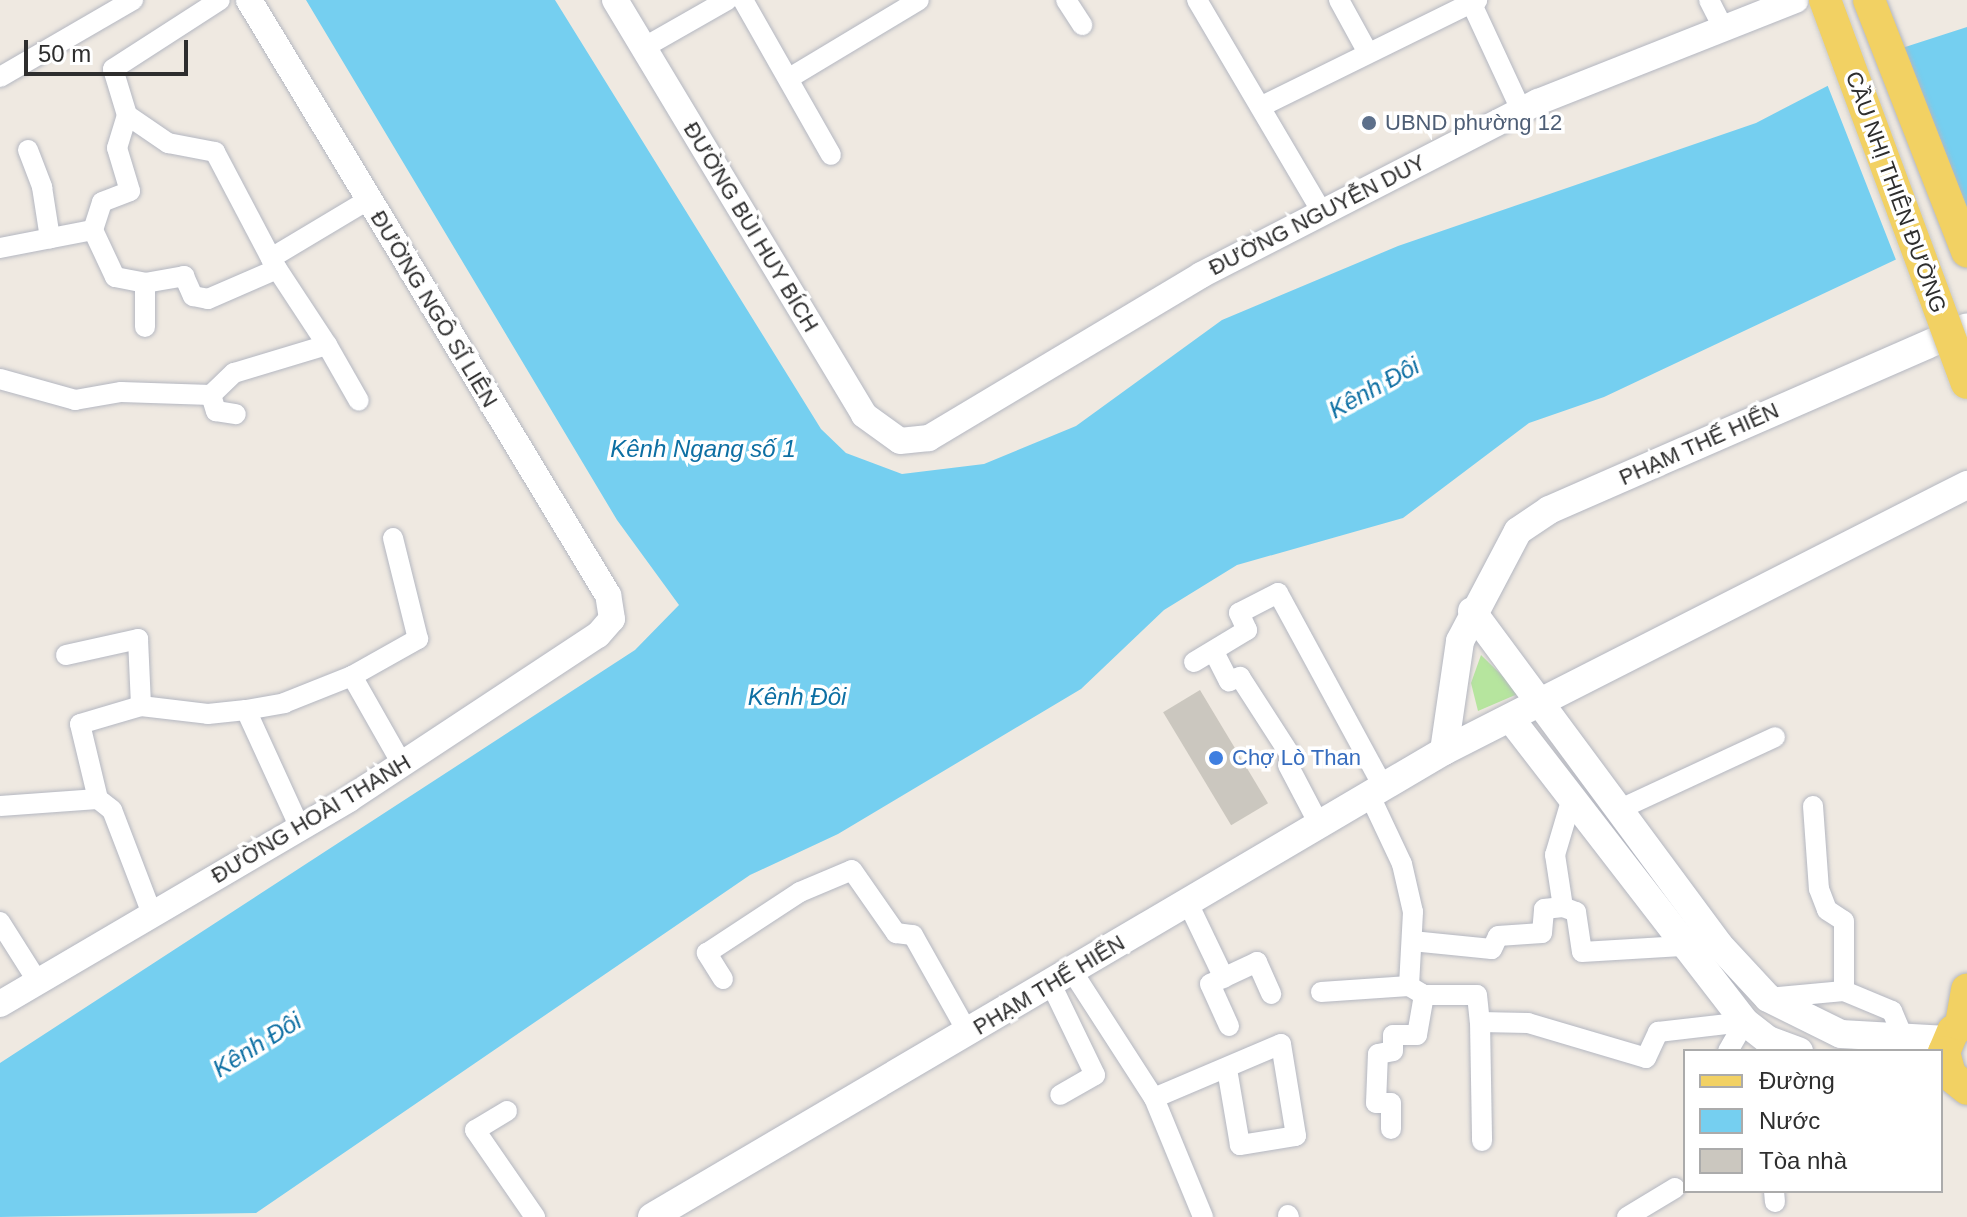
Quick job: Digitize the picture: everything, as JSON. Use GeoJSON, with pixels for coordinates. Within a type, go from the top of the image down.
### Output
{"type":"FeatureCollection","features":[{"type":"Feature","properties":{"kind":"main road","name":"CẦU NHỊ THIÊN ĐƯỜNG"},"geometry":{"type":"LineString","coordinates":[[1825,0],[1967,383]]}},
{"type":"Feature","properties":{"kind":"main road","name":"CẦU NHỊ THIÊN ĐƯỜNG"},"geometry":{"type":"LineString","coordinates":[[1869,0],[1967,252]]}},
{"type":"Feature","properties":{"kind":"main road","name":"PHẠM THẾ HIỂN"},"geometry":{"type":"LineString","coordinates":[[1444,751],[1452,664],[1472,611],[1506,546],[1541,514],[1967,327]]}},
{"type":"Feature","properties":{"kind":"main road","name":"PHẠM THẾ HIỂN"},"geometry":{"type":"LineString","coordinates":[[652,1217],[1444,751],[1510,718],[1540,699],[1967,485]]}},
{"type":"Feature","properties":{"kind":"main road"},"geometry":{"type":"LineString","coordinates":[[1472,611],[1719,945],[1768,998],[1841,1034],[1904,1039],[1958,1028]]}},
{"type":"Feature","properties":{"kind":"main road"},"geometry":{"type":"LineString","coordinates":[[1510,718],[1688,955],[1767,1046]]}},
{"type":"Feature","properties":{"kind":"main road"},"geometry":{"type":"LineString","coordinates":[[1688,955],[1719,945]]}},
{"type":"Feature","properties":{"kind":"main road"},"geometry":{"type":"LineString","coordinates":[[1953,1080],[1958,1028],[1967,990]]}},
{"type":"Feature","properties":{"kind":"street"},"geometry":{"type":"LineString","coordinates":[[0,77],[133,0]]}},
{"type":"Feature","properties":{"kind":"street"},"geometry":{"type":"LineString","coordinates":[[220,0],[113,69],[127,115],[117,148],[130,191],[102,202],[93,230],[115,277],[145,283],[184,276],[193,296],[208,299],[274,264],[368,200]]}},
{"type":"Feature","properties":{"kind":"street","name":"ĐƯỜNG NGÔ SĨ LIÊN"},"geometry":{"type":"LineString","coordinates":[[249,0],[608,595],[612,619]]}},
{"type":"Feature","properties":{"kind":"street","name":"ĐƯỜNG BÙI HUY BÍCH"},"geometry":{"type":"LineString","coordinates":[[615,0],[864,415],[900,441]]}},
{"type":"Feature","properties":{"kind":"street"},"geometry":{"type":"LineString","coordinates":[[643,48],[727,0]]}},
{"type":"Feature","properties":{"kind":"street"},"geometry":{"type":"LineString","coordinates":[[743,0],[791,77],[831,155]]}},
{"type":"Feature","properties":{"kind":"street"},"geometry":{"type":"LineString","coordinates":[[1066,0],[1082,25]]}},
{"type":"Feature","properties":{"kind":"street"},"geometry":{"type":"LineString","coordinates":[[1197,0],[1322,212]]}},
{"type":"Feature","properties":{"kind":"street"},"geometry":{"type":"LineString","coordinates":[[1339,0],[1367,51]]}},
{"type":"Feature","properties":{"kind":"street"},"geometry":{"type":"LineString","coordinates":[[1709,0],[1722,26]]}},
{"type":"Feature","properties":{"kind":"street","name":"ĐƯỜNG NGUYỄN DUY"},"geometry":{"type":"LineString","coordinates":[[900,441],[929,438],[1201,275],[1521,110],[1722,26],[1796,0]]}},
{"type":"Feature","properties":{"kind":"street"},"geometry":{"type":"LineString","coordinates":[[1262,106],[1367,51],[1473,1],[1521,110]]}},
{"type":"Feature","properties":{"kind":"street"},"geometry":{"type":"LineString","coordinates":[[791,77],[908,3]]}},
{"type":"Feature","properties":{"kind":"street"},"geometry":{"type":"LineString","coordinates":[[127,115],[168,143],[215,152],[274,264],[359,401]]}},
{"type":"Feature","properties":{"kind":"street"},"geometry":{"type":"LineString","coordinates":[[28,150],[42,187],[50,238]]}},
{"type":"Feature","properties":{"kind":"street"},"geometry":{"type":"LineString","coordinates":[[0,248],[93,230]]}},
{"type":"Feature","properties":{"kind":"street"},"geometry":{"type":"LineString","coordinates":[[145,283],[145,327]]}},
{"type":"Feature","properties":{"kind":"street"},"geometry":{"type":"LineString","coordinates":[[0,379],[75,400],[121,392],[211,395],[234,373],[327,345]]}},
{"type":"Feature","properties":{"kind":"street"},"geometry":{"type":"LineString","coordinates":[[211,395],[216,411],[236,414]]}},
{"type":"Feature","properties":{"kind":"street"},"geometry":{"type":"LineString","coordinates":[[152,914],[112,810],[98,799],[80,724],[141,706],[208,714],[284,703],[352,676],[418,639],[393,538]]}},
{"type":"Feature","properties":{"kind":"street"},"geometry":{"type":"LineString","coordinates":[[1194,662],[1247,630],[1239,613],[1278,593],[1377,792],[1402,864],[1413,912],[1412,941],[1417,990],[1417,1035],[1393,1035],[1393,1051],[1378,1054],[1376,1103],[1391,1103],[1391,1129]]}},
{"type":"Feature","properties":{"kind":"street","name":"ĐƯỜNG HOÀI THANH"},"geometry":{"type":"LineString","coordinates":[[0,1004],[300,828],[402,764],[598,635],[612,619]]}},
{"type":"Feature","properties":{"kind":"street"},"geometry":{"type":"LineString","coordinates":[[66,655],[138,639],[141,706]]}},
{"type":"Feature","properties":{"kind":"street"},"geometry":{"type":"LineString","coordinates":[[1214,652],[1229,681],[1240,677],[1291,756],[1288,765],[1320,826]]}},
{"type":"Feature","properties":{"kind":"street"},"geometry":{"type":"LineString","coordinates":[[352,676],[402,764]]}},
{"type":"Feature","properties":{"kind":"street"},"geometry":{"type":"LineString","coordinates":[[246,710],[300,828]]}},
{"type":"Feature","properties":{"kind":"street"},"geometry":{"type":"LineString","coordinates":[[1618,810],[1775,737]]}},
{"type":"Feature","properties":{"kind":"street"},"geometry":{"type":"LineString","coordinates":[[0,806],[98,799]]}},
{"type":"Feature","properties":{"kind":"street"},"geometry":{"type":"LineString","coordinates":[[1563,907],[1555,855],[1571,801]]}},
{"type":"Feature","properties":{"kind":"street"},"geometry":{"type":"LineString","coordinates":[[1813,806],[1819,889],[1827,910],[1844,921],[1844,991]]}},
{"type":"Feature","properties":{"kind":"street"},"geometry":{"type":"LineString","coordinates":[[723,979],[707,953],[800,892],[852,870],[896,933],[913,935],[968,1033]]}},
{"type":"Feature","properties":{"kind":"street"},"geometry":{"type":"LineString","coordinates":[[1188,903],[1224,978]]}},
{"type":"Feature","properties":{"kind":"street"},"geometry":{"type":"LineString","coordinates":[[1412,941],[1492,949],[1498,936],[1542,933],[1544,909],[1563,907],[1576,912],[1582,952],[1688,955]]}},
{"type":"Feature","properties":{"kind":"street"},"geometry":{"type":"LineString","coordinates":[[0,922],[38,982]]}},
{"type":"Feature","properties":{"kind":"street"},"geometry":{"type":"LineString","coordinates":[[1229,1026],[1210,984],[1257,962],[1271,994]]}},
{"type":"Feature","properties":{"kind":"street"},"geometry":{"type":"LineString","coordinates":[[1060,1095],[1095,1075],[1062,977]]}},
{"type":"Feature","properties":{"kind":"street"},"geometry":{"type":"LineString","coordinates":[[1062,977],[1154,1098],[1203,1217]]}},
{"type":"Feature","properties":{"kind":"street"},"geometry":{"type":"LineString","coordinates":[[1321,992],[1417,990],[1477,995],[1482,1141]]}},
{"type":"Feature","properties":{"kind":"street"},"geometry":{"type":"LineString","coordinates":[[1768,998],[1844,991],[1892,1011],[1904,1039]]}},
{"type":"Feature","properties":{"kind":"street"},"geometry":{"type":"LineString","coordinates":[[1480,1022],[1528,1023],[1646,1058],[1658,1032],[1745,1022]]}},
{"type":"Feature","properties":{"kind":"street"},"geometry":{"type":"LineString","coordinates":[[1729,1049],[1745,1022]]}},
{"type":"Feature","properties":{"kind":"street"},"geometry":{"type":"LineString","coordinates":[[1154,1098],[1281,1044],[1296,1136],[1240,1145],[1227,1069]]}},
{"type":"Feature","properties":{"kind":"street"},"geometry":{"type":"LineString","coordinates":[[507,1111],[475,1130],[535,1217]]}},
{"type":"Feature","properties":{"kind":"street"},"geometry":{"type":"LineString","coordinates":[[1627,1217],[1675,1188]]}},
{"type":"Feature","properties":{"kind":"green space"},"geometry":{"type":"Polygon","coordinates":[[[1481,655],[1520,693],[1478,711],[1471,683],[1481,655]]]}},
{"type":"Feature","properties":{"kind":"water","name":"Kênh Đôi"},"geometry":{"type":"Polygon","coordinates":[[[306,0],[555,0],[821,429],[846,453],[902,474],[984,464],[1076,426],[1222,320],[1398,246],[1756,123],[1899,49],[1967,27],[1967,233],[1948,235],[1604,397],[1529,423],[1403,518],[1237,565],[1164,610],[1081,689],[838,834],[750,875],[256,1213],[0,1217],[0,1063],[635,650],[679,605],[617,520],[306,0]]]}},
{"type":"Feature","properties":{"kind":"pier"},"geometry":{"type":"Polygon","coordinates":[[[1903,44],[1967,208],[1967,237],[1949,239],[1898,265],[1827,84],[1903,44]]]}},
{"type":"Feature","properties":{"kind":"building","name":"Chợ Lò Than"},"geometry":{"type":"Polygon","coordinates":[[[1200,690],[1268,803],[1231,825],[1163,712],[1200,690]]]}},
{"type":"Feature","properties":{"kind":"place","name":"UBND phường 12"},"geometry":{"type":"Point","coordinates":[1369,123]}},
{"type":"Feature","properties":{"kind":"place","name":"Chợ Lò Than"},"geometry":{"type":"Point","coordinates":[1216,758]}},
{"type":"Feature","properties":{"kind":"water label","name":"Kênh Ngang số 1"},"geometry":{"type":"Point","coordinates":[703,449]}}]}
